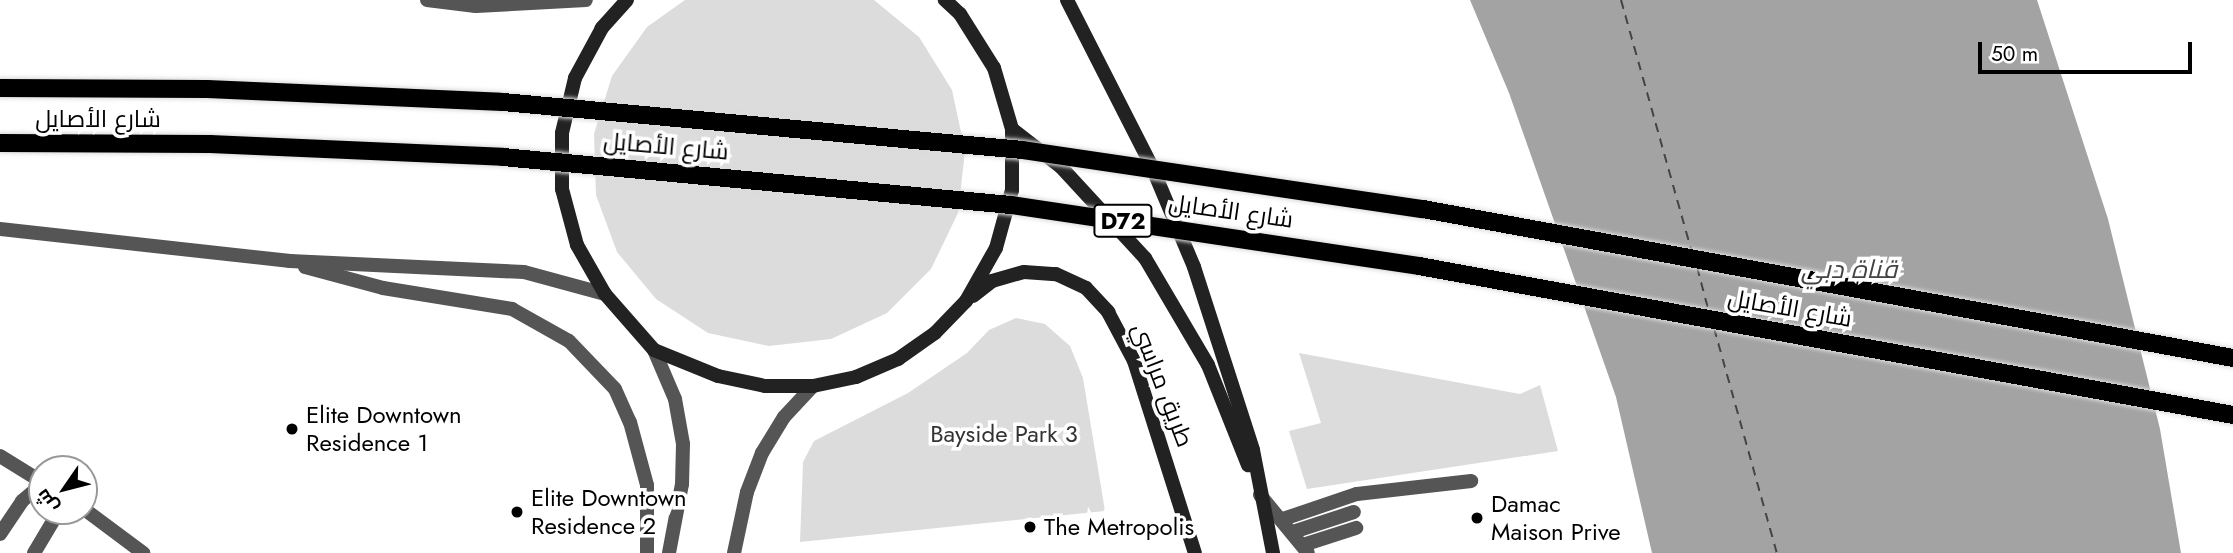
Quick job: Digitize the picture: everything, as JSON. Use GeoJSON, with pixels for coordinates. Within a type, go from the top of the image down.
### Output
{"type":"FeatureCollection","features":[{"type":"Feature","properties":{"kind":"main road"},"geometry":{"type":"LineString","coordinates":[[627,0],[602,28],[575,78],[562,133],[562,190],[577,245],[605,294],[654,350],[718,376],[765,386],[813,386],[856,377],[898,359],[935,333],[966,300],[996,248],[1012,190],[1012,129],[994,68],[960,13],[945,0]]}},
{"type":"Feature","properties":{"kind":"main road"},"geometry":{"type":"LineString","coordinates":[[1067,0],[1152,167],[1194,267],[1252,450],[1273,553]]}},
{"type":"Feature","properties":{"kind":"main road","name":"شارع الأصايل"},"geometry":{"type":"LineString","coordinates":[[0,89],[220,90],[516,103],[1022,150],[1423,209],[2233,358]]}},
{"type":"Feature","properties":{"kind":"main road"},"geometry":{"type":"LineString","coordinates":[[1012,129],[1070,176],[1145,258],[1208,365],[1260,495]]}},
{"type":"Feature","properties":{"kind":"main road","name":"شارع الأصايل"},"geometry":{"type":"LineString","coordinates":[[0,143],[224,145],[503,157],[986,202],[1433,268],[2233,415]]}},
{"type":"Feature","properties":{"kind":"main road","name":"طريق مراسي"},"geometry":{"type":"LineString","coordinates":[[966,300],[992,281],[1024,272],[1056,274],[1086,288],[1108,312],[1134,361],[1195,553]]}},
{"type":"Feature","properties":{"kind":"street"},"geometry":{"type":"LineString","coordinates":[[427,0],[473,3],[586,0]]}},
{"type":"Feature","properties":{"kind":"street"},"geometry":{"type":"LineString","coordinates":[[0,229],[290,261],[524,272],[605,294]]}},
{"type":"Feature","properties":{"kind":"street"},"geometry":{"type":"LineString","coordinates":[[290,261],[383,288],[512,309],[569,341],[615,389],[630,422],[647,485],[647,553]]}},
{"type":"Feature","properties":{"kind":"street"},"geometry":{"type":"LineString","coordinates":[[654,350],[675,399],[683,444],[682,484],[669,553]]}},
{"type":"Feature","properties":{"kind":"street"},"geometry":{"type":"LineString","coordinates":[[734,553],[747,492],[762,453],[784,417],[813,386]]}},
{"type":"Feature","properties":{"kind":"street"},"geometry":{"type":"LineString","coordinates":[[0,456],[28,474]]}},
{"type":"Feature","properties":{"kind":"street"},"geometry":{"type":"LineString","coordinates":[[1283,519],[1357,494],[1471,481]]}},
{"type":"Feature","properties":{"kind":"street"},"geometry":{"type":"LineString","coordinates":[[1260,495],[1306,549],[1356,528]]}},
{"type":"Feature","properties":{"kind":"street"},"geometry":{"type":"LineString","coordinates":[[0,534],[28,496]]}},
{"type":"Feature","properties":{"kind":"street"},"geometry":{"type":"LineString","coordinates":[[1293,532],[1354,512]]}},
{"type":"Feature","properties":{"kind":"street"},"geometry":{"type":"LineString","coordinates":[[98,519],[143,553]]}},
{"type":"Feature","properties":{"kind":"street"},"geometry":{"type":"LineString","coordinates":[[34,553],[51,525]]}},
{"type":"Feature","properties":{"kind":"green space"},"geometry":{"type":"Polygon","coordinates":[[[685,0],[874,0],[919,37],[952,90],[965,151],[958,213],[931,269],[887,313],[831,339],[769,346],[708,333],[656,299],[617,252],[596,195],[594,134],[612,76],[647,27],[685,0]]]}},
{"type":"Feature","properties":{"kind":"green space","name":"Bayside Park 3"},"geometry":{"type":"Polygon","coordinates":[[[1016,318],[1045,324],[1070,346],[1083,378],[1105,511],[800,542],[803,462],[814,441],[908,393],[967,353],[989,330],[1016,318]]]}},
{"type":"Feature","properties":{"kind":"green space"},"geometry":{"type":"Polygon","coordinates":[[[1299,353],[1520,394],[1540,385],[1558,451],[1307,489],[1289,431],[1321,423],[1299,353]]]}},
{"type":"Feature","properties":{"kind":"water","name":"قناة دبي"},"geometry":{"type":"Polygon","coordinates":[[[1470,0],[2037,0],[2108,219],[2160,429],[2181,553],[1652,553],[1616,397],[1509,93],[1470,0]]]}},
{"type":"Feature","properties":{"kind":"ferry route"},"geometry":{"type":"LineString","coordinates":[[1621,0],[1692,252]]}},
{"type":"Feature","properties":{"kind":"ferry route"},"geometry":{"type":"LineString","coordinates":[[1697,267],[1709,312]]}},
{"type":"Feature","properties":{"kind":"ferry route"},"geometry":{"type":"LineString","coordinates":[[1714,328],[1777,553]]}},
{"type":"Feature","properties":{"kind":"place","name":"Elite Downtown Residence 1"},"geometry":{"type":"Point","coordinates":[292,429]}},
{"type":"Feature","properties":{"kind":"place","name":"Elite Downtown Residence 2"},"geometry":{"type":"Point","coordinates":[517,512]}},
{"type":"Feature","properties":{"kind":"place","name":"Damac Maison Prive"},"geometry":{"type":"Point","coordinates":[1477,518]}},
{"type":"Feature","properties":{"kind":"place","name":"The Metropolis"},"geometry":{"type":"Point","coordinates":[1030,527]}}]}
